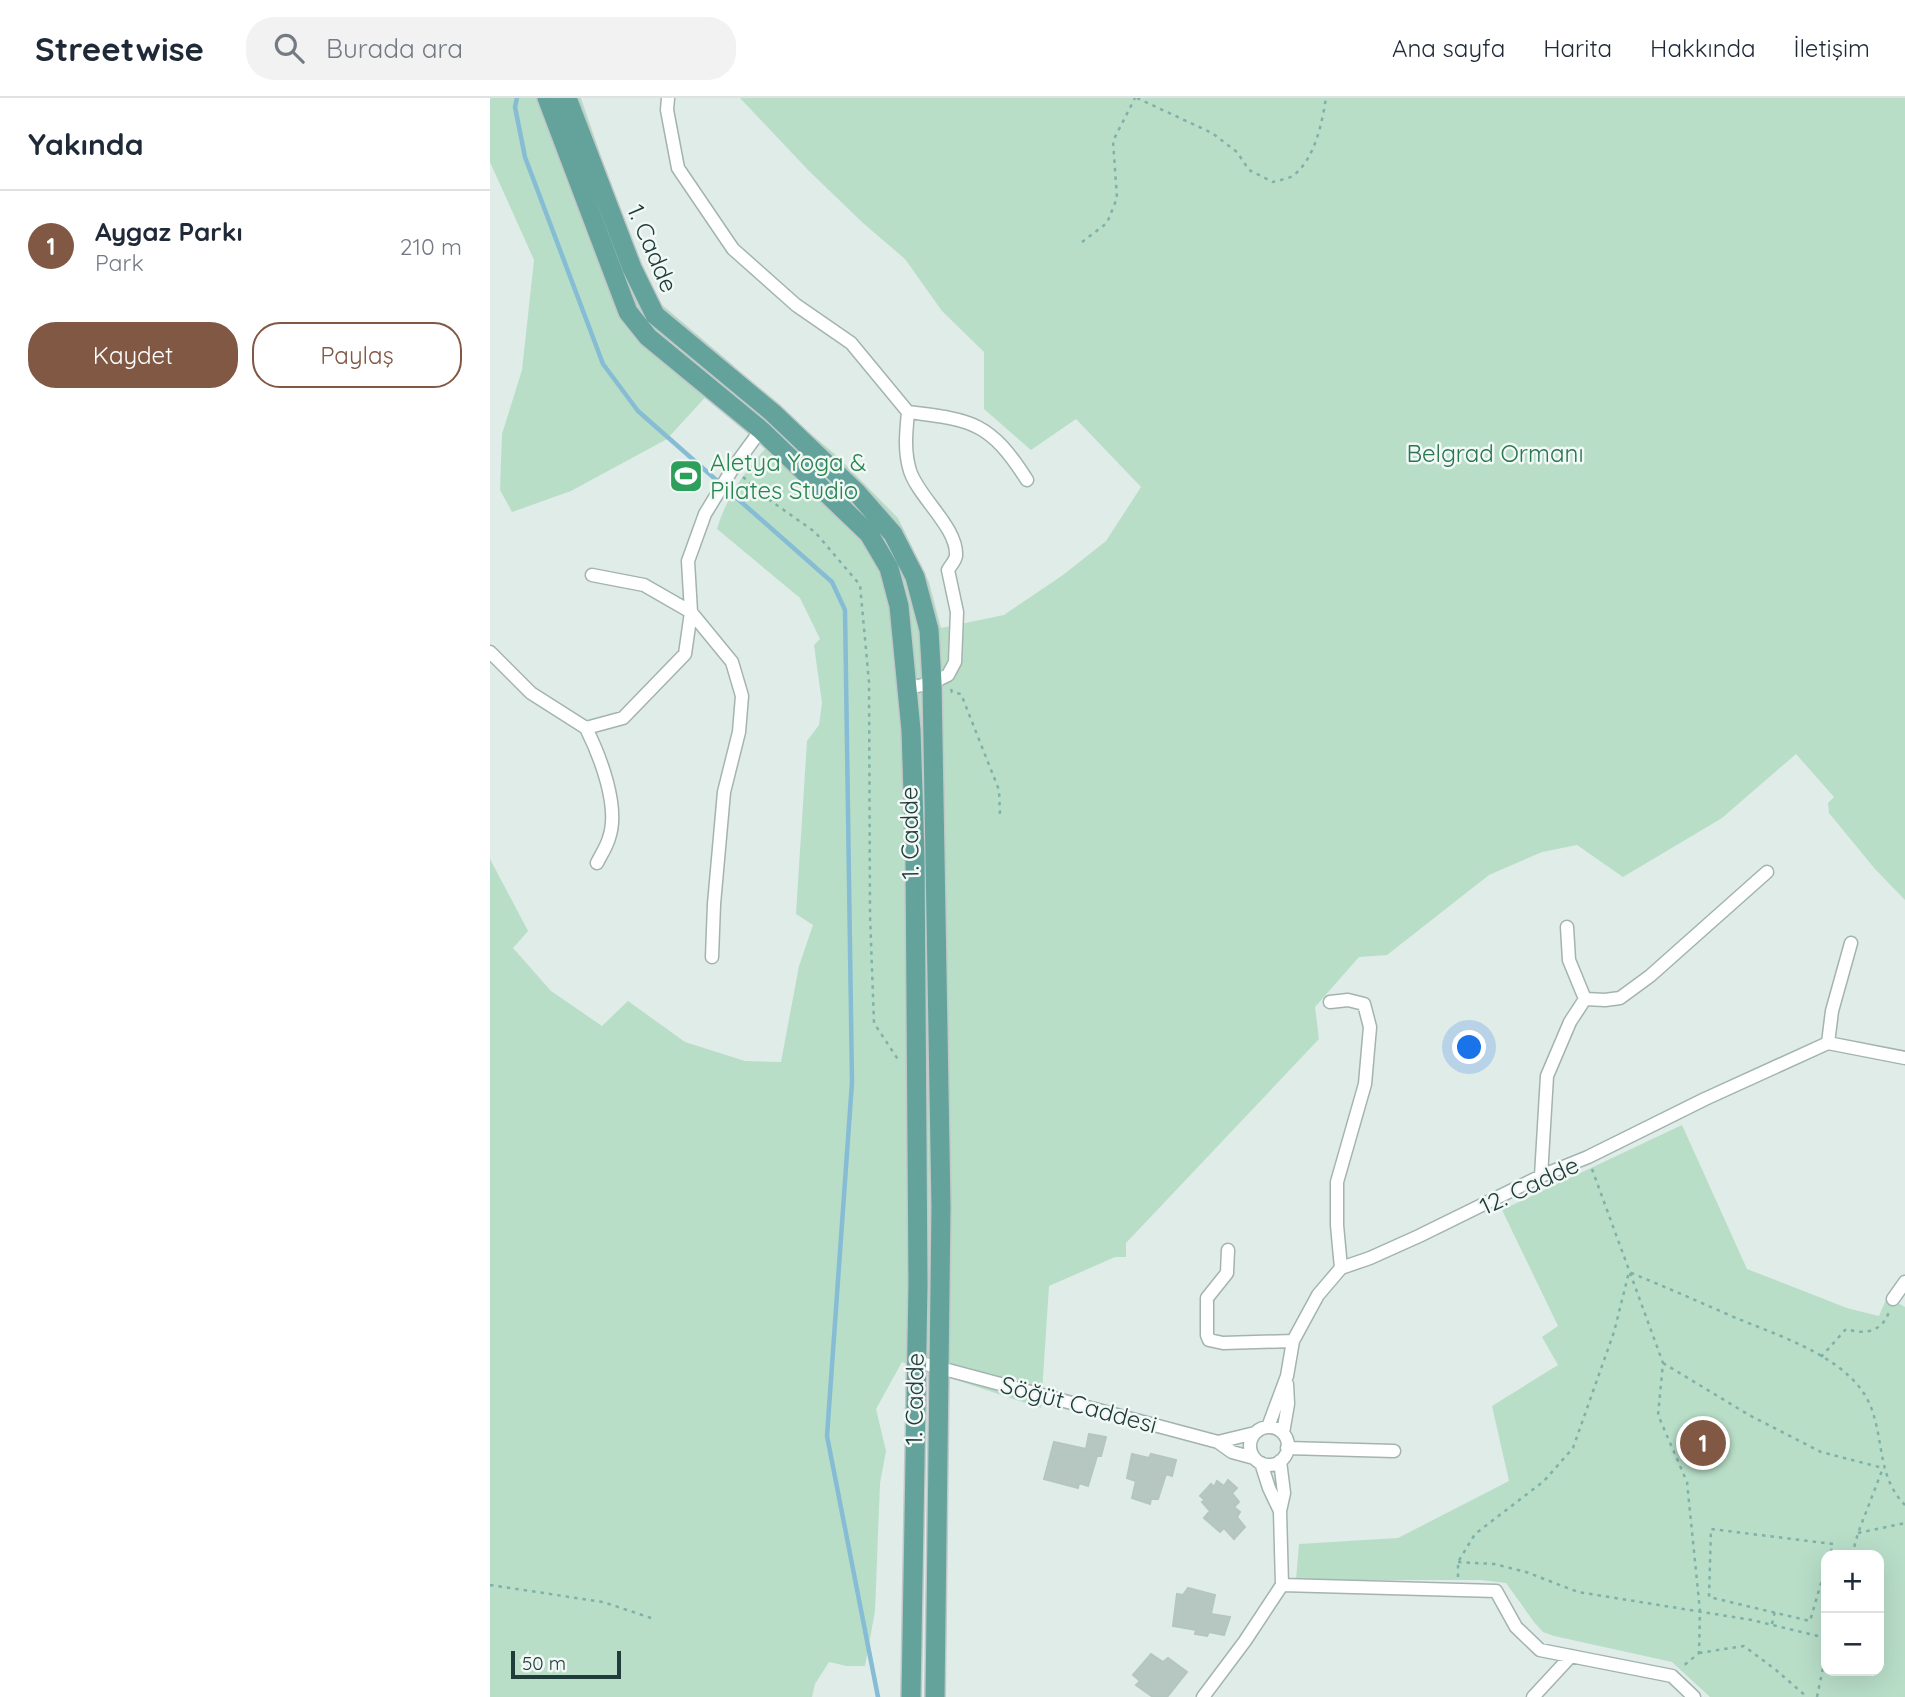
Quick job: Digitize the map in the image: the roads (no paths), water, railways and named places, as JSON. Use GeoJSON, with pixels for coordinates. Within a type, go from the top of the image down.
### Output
{"type":"FeatureCollection","features":[{"type":"Feature","properties":{"kind":"main road","name":"1. Cadde"},"geometry":{"type":"LineString","coordinates":[[547,98],[628,312],[648,337],[761,430],[869,534],[889,568],[899,606],[908,688],[915,868],[918,1362],[911,1697]]}},
{"type":"Feature","properties":{"kind":"main road","name":"1. Cadde"},"geometry":{"type":"LineString","coordinates":[[567,98],[632,268],[655,315],[773,413],[857,493],[893,534],[915,577],[929,630],[940,679],[941,1207],[935,1697]]}},
{"type":"Feature","properties":{"kind":"street"},"geometry":{"type":"LineString","coordinates":[[668,98],[667,110],[678,168],[733,249],[796,305],[851,343],[908,412],[953,417],[984,429],[1009,452],[1027,480]]}},
{"type":"Feature","properties":{"kind":"street"},"geometry":{"type":"LineString","coordinates":[[908,412],[904,446],[911,474],[955,544],[956,558],[948,570],[957,612],[955,662],[940,679],[908,688]]}},
{"type":"Feature","properties":{"kind":"street"},"geometry":{"type":"LineString","coordinates":[[586,728],[623,718],[685,654],[691,612],[688,561],[705,514],[730,472],[773,413]]}},
{"type":"Feature","properties":{"kind":"street"},"geometry":{"type":"LineString","coordinates":[[592,575],[643,585],[691,612],[732,662],[742,696],[739,732],[724,792],[713,904],[712,957]]}},
{"type":"Feature","properties":{"kind":"street"},"geometry":{"type":"LineString","coordinates":[[490,652],[531,693],[586,728],[600,756],[611,801],[610,836],[597,863]]}},
{"type":"Feature","properties":{"kind":"street"},"geometry":{"type":"LineString","coordinates":[[1585,999],[1620,998],[1650,976],[1767,872]]}},
{"type":"Feature","properties":{"kind":"street"},"geometry":{"type":"LineString","coordinates":[[1567,927],[1569,960],[1585,999]]}},
{"type":"Feature","properties":{"kind":"street"},"geometry":{"type":"LineString","coordinates":[[1851,943],[1835,1000],[1828,1043],[1905,1058]]}},
{"type":"Feature","properties":{"kind":"street"},"geometry":{"type":"LineString","coordinates":[[1541,1176],[1547,1076],[1570,1022],[1585,999]]}},
{"type":"Feature","properties":{"kind":"street"},"geometry":{"type":"LineString","coordinates":[[1218,1442],[1268,1427],[1287,1376],[1293,1341],[1318,1295],[1340,1268],[1337,1182],[1365,1084],[1370,1027],[1364,1004],[1348,1000],[1329,1002]]}},
{"type":"Feature","properties":{"kind":"street","name":"12. Cadde"},"geometry":{"type":"LineString","coordinates":[[1340,1268],[1419,1236],[1541,1176],[1588,1157],[1705,1099],[1828,1043]]}},
{"type":"Feature","properties":{"kind":"street"},"geometry":{"type":"LineString","coordinates":[[1228,1250],[1227,1273],[1207,1297],[1209,1340],[1223,1343],[1293,1341]]}},
{"type":"Feature","properties":{"kind":"street"},"geometry":{"type":"LineString","coordinates":[[1893,1299],[1905,1282]]}},
{"type":"Feature","properties":{"kind":"street","name":"Söğüt Caddesi"},"geometry":{"type":"LineString","coordinates":[[918,1362],[1218,1442],[1232,1452],[1258,1460]]}},
{"type":"Feature","properties":{"kind":"street"},"geometry":{"type":"LineString","coordinates":[[1203,1697],[1245,1642],[1282,1585],[1280,1511],[1284,1493],[1280,1461],[1287,1448],[1283,1433],[1288,1404],[1287,1376]]}},
{"type":"Feature","properties":{"kind":"street"},"geometry":{"type":"LineString","coordinates":[[1268,1427],[1283,1433]]}},
{"type":"Feature","properties":{"kind":"street"},"geometry":{"type":"LineString","coordinates":[[1255,1433],[1250,1448],[1280,1511]]}},
{"type":"Feature","properties":{"kind":"street"},"geometry":{"type":"LineString","coordinates":[[1287,1448],[1394,1451]]}},
{"type":"Feature","properties":{"kind":"street"},"geometry":{"type":"LineString","coordinates":[[1258,1460],[1271,1465],[1280,1461]]}},
{"type":"Feature","properties":{"kind":"street"},"geometry":{"type":"LineString","coordinates":[[1282,1585],[1496,1591],[1516,1627],[1541,1650],[1671,1676],[1694,1697]]}},
{"type":"Feature","properties":{"kind":"street"},"geometry":{"type":"LineString","coordinates":[[1533,1697],[1571,1656]]}},
{"type":"Feature","properties":{"kind":"waterway"},"geometry":{"type":"LineString","coordinates":[[517,98],[515,107],[525,157],[603,364],[638,411],[832,582],[845,610],[852,1082],[827,1436],[878,1697]]}},
{"type":"Feature","properties":{"kind":"place","name":"Aletya Yoga & Pilates Studio"},"geometry":{"type":"Point","coordinates":[686,476]}},
{"type":"Feature","properties":{"kind":"place","name":"Aygaz Parkı"},"geometry":{"type":"Point","coordinates":[1703,1443]}},
{"type":"Feature","properties":{"kind":"park label","name":"Belgrad Ormanı"},"geometry":{"type":"Point","coordinates":[1495,453]}}]}
